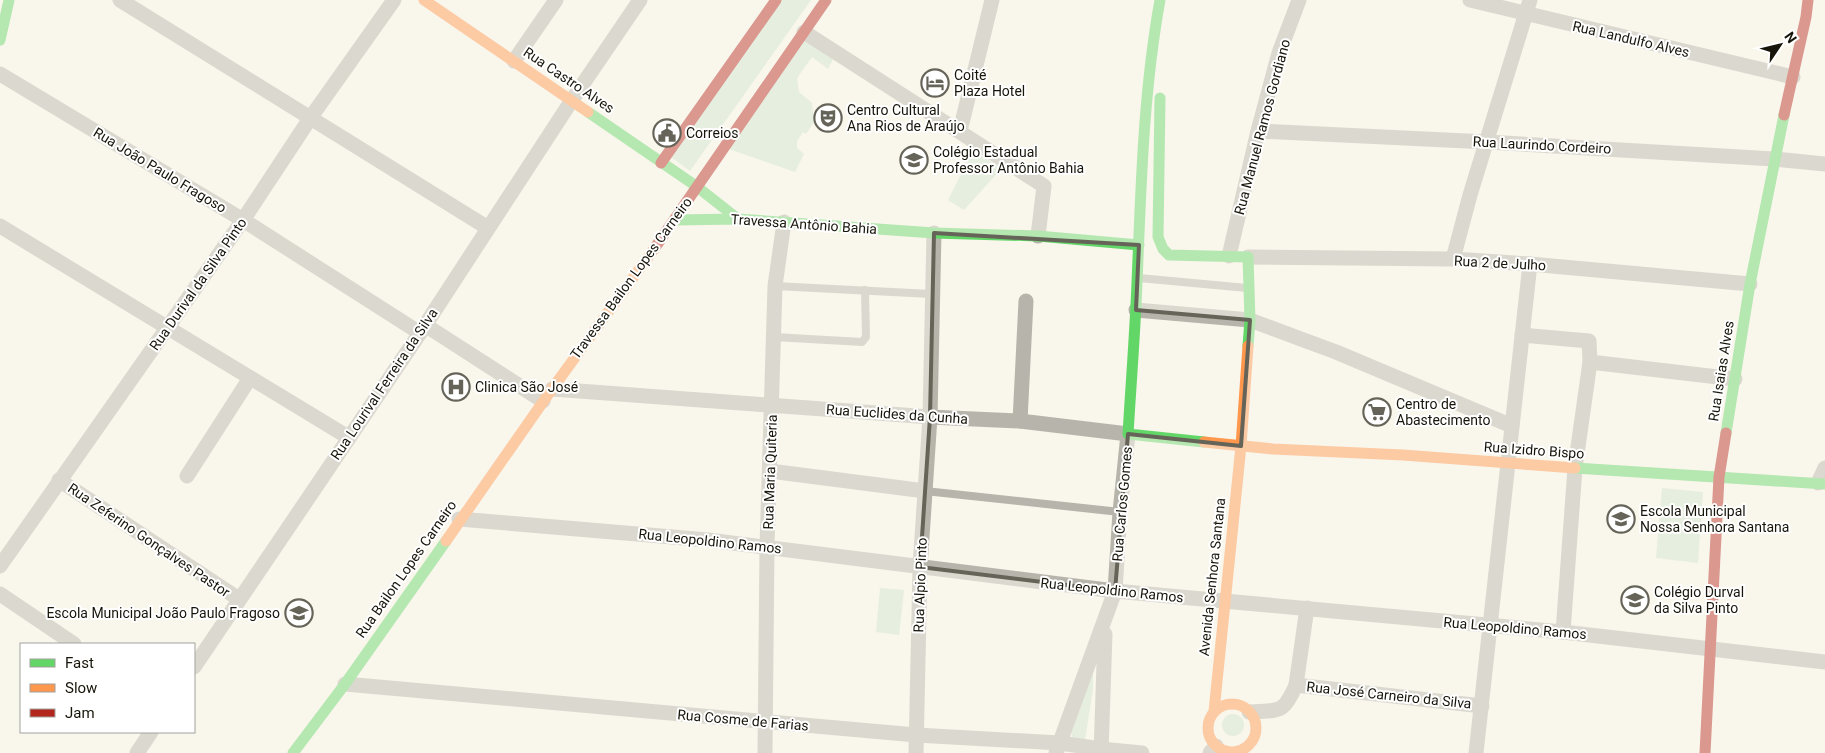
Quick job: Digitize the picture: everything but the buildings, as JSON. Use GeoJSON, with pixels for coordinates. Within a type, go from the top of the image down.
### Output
{"type":"FeatureCollection","features":[{"type":"Feature","properties":{"kind":"street"},"geometry":{"type":"LineString","coordinates":[[0,40],[9,0]]}},
{"type":"Feature","properties":{"kind":"street"},"geometry":{"type":"LineString","coordinates":[[120,0],[488,228]]}},
{"type":"Feature","properties":{"kind":"street","name":"Rua Durival da Silva Pinto"},"geometry":{"type":"LineString","coordinates":[[0,566],[243,220],[311,117],[394,0]]}},
{"type":"Feature","properties":{"kind":"street","name":"Rua Castro Alves"},"geometry":{"type":"LineString","coordinates":[[424,0],[696,186],[738,218]]}},
{"type":"Feature","properties":{"kind":"street"},"geometry":{"type":"LineString","coordinates":[[514,61],[556,0]]}},
{"type":"Feature","properties":{"kind":"street","name":"Rua Lourival Ferreira da Silva"},"geometry":{"type":"LineString","coordinates":[[195,665],[348,437],[423,329],[572,100],[640,0]]}},
{"type":"Feature","properties":{"kind":"street"},"geometry":{"type":"LineString","coordinates":[[661,163],[776,0]]}},
{"type":"Feature","properties":{"kind":"street","name":"Travessa Bailon Lopes Carneiro"},"geometry":{"type":"LineString","coordinates":[[543,401],[675,220],[696,186],[826,0]]}},
{"type":"Feature","properties":{"kind":"street"},"geometry":{"type":"LineString","coordinates":[[960,130],[992,0]]}},
{"type":"Feature","properties":{"kind":"street","name":"Rua Carlos Gomes"},"geometry":{"type":"LineString","coordinates":[[1058,748],[1115,591],[1136,310],[1143,132],[1152,44],[1160,0]]}},
{"type":"Feature","properties":{"kind":"street","name":"Rua Manuel Ramos Gordiano"},"geometry":{"type":"LineString","coordinates":[[1229,256],[1258,131],[1279,53],[1300,0]]}},
{"type":"Feature","properties":{"kind":"street","name":"Rua Landulfo Alves"},"geometry":{"type":"LineString","coordinates":[[1470,0],[1528,7],[1794,77]]}},
{"type":"Feature","properties":{"kind":"street","name":"Rua Isaias Alves"},"geometry":{"type":"LineString","coordinates":[[1705,753],[1719,477],[1750,284],[1774,159],[1794,77],[1808,0]]}},
{"type":"Feature","properties":{"kind":"street"},"geometry":{"type":"LineString","coordinates":[[1453,260],[1470,195],[1528,7]]}},
{"type":"Feature","properties":{"kind":"street"},"geometry":{"type":"LineString","coordinates":[[804,32],[960,130],[1044,186],[1038,236]]}},
{"type":"Feature","properties":{"kind":"street","name":"Rua João Paulo Fragoso"},"geometry":{"type":"LineString","coordinates":[[0,74],[423,329]]}},
{"type":"Feature","properties":{"kind":"street"},"geometry":{"type":"LineString","coordinates":[[1161,86],[1157,219],[1158,237],[1163,249],[1169,255],[1176,256],[1248,258]]}},
{"type":"Feature","properties":{"kind":"street","name":"Rua Laurindo Cordeiro"},"geometry":{"type":"LineString","coordinates":[[1258,131],[1487,142],[1774,159],[1825,164]]}},
{"type":"Feature","properties":{"kind":"street","name":"Travessa Antônio Bahia"},"geometry":{"type":"LineString","coordinates":[[675,220],[738,218],[934,232],[1038,236],[1139,245]]}},
{"type":"Feature","properties":{"kind":"street","name":"Rua Maria Quiteria"},"geometry":{"type":"LineString","coordinates":[[765,753],[767,546],[773,404],[775,286],[784,222]]}},
{"type":"Feature","properties":{"kind":"street"},"geometry":{"type":"LineString","coordinates":[[0,226],[348,437]]}},
{"type":"Feature","properties":{"kind":"street"},"geometry":{"type":"LineString","coordinates":[[930,417],[931,294],[934,232]]}},
{"type":"Feature","properties":{"kind":"street","name":"Rua 2 de Julho"},"geometry":{"type":"LineString","coordinates":[[1248,258],[1453,260],[1530,264],[1750,284]]}},
{"type":"Feature","properties":{"kind":"street","name":"Avenida Senhora Santana"},"geometry":{"type":"LineString","coordinates":[[1248,258],[1250,320],[1241,446],[1214,711],[1210,718],[1208,732],[1213,749],[1238,750],[1250,742]]}},
{"type":"Feature","properties":{"kind":"street"},"geometry":{"type":"LineString","coordinates":[[1476,753],[1530,264]]}},
{"type":"Feature","properties":{"kind":"street"},"geometry":{"type":"LineString","coordinates":[[1020,421],[1026,301]]}},
{"type":"Feature","properties":{"kind":"street"},"geometry":{"type":"LineString","coordinates":[[1136,310],[1250,320],[1336,352],[1512,426]]}},
{"type":"Feature","properties":{"kind":"street"},"geometry":{"type":"LineString","coordinates":[[423,329],[543,401]]}},
{"type":"Feature","properties":{"kind":"street"},"geometry":{"type":"LineString","coordinates":[[1522,335],[1589,342],[1590,362],[1575,468],[1563,632]]}},
{"type":"Feature","properties":{"kind":"street"},"geometry":{"type":"LineString","coordinates":[[1590,362],[1735,379]]}},
{"type":"Feature","properties":{"kind":"street"},"geometry":{"type":"LineString","coordinates":[[187,476],[250,378]]}},
{"type":"Feature","properties":{"kind":"street","name":"Rua Euclides da Cunha"},"geometry":{"type":"LineString","coordinates":[[552,388],[930,417],[1020,421],[1241,446]]}},
{"type":"Feature","properties":{"kind":"street","name":"Rua Bailon Lopes Carneiro"},"geometry":{"type":"LineString","coordinates":[[293,753],[345,684],[543,401]]}},
{"type":"Feature","properties":{"kind":"street","name":"Rua Alpio Pinto"},"geometry":{"type":"LineString","coordinates":[[916,753],[920,567],[930,417]]}},
{"type":"Feature","properties":{"kind":"street","name":"Rua Izidro Bispo"},"geometry":{"type":"LineString","coordinates":[[1241,446],[1821,483]]}},
{"type":"Feature","properties":{"kind":"street"},"geometry":{"type":"LineString","coordinates":[[1821,483],[1825,468]]}},
{"type":"Feature","properties":{"kind":"street"},"geometry":{"type":"LineString","coordinates":[[770,471],[924,491]]}},
{"type":"Feature","properties":{"kind":"street","name":"Rua Zeferino Gonçalves Pastor"},"geometry":{"type":"LineString","coordinates":[[59,480],[239,599]]}},
{"type":"Feature","properties":{"kind":"street","name":"Rua Leopoldino Ramos"},"geometry":{"type":"LineString","coordinates":[[459,519],[767,546],[1115,591],[1563,632],[1825,662]]}},
{"type":"Feature","properties":{"kind":"street"},"geometry":{"type":"LineString","coordinates":[[0,594],[73,643]]}},
{"type":"Feature","properties":{"kind":"street"},"geometry":{"type":"LineString","coordinates":[[1296,685],[1307,608]]}},
{"type":"Feature","properties":{"kind":"street"},"geometry":{"type":"LineString","coordinates":[[1101,751],[1106,620]]}},
{"type":"Feature","properties":{"kind":"street","name":"Rua Cosme de Farias"},"geometry":{"type":"LineString","coordinates":[[345,684],[1058,748],[1142,753]]}},
{"type":"Feature","properties":{"kind":"street","name":"Rua José Carneiro da Silva"},"geometry":{"type":"LineString","coordinates":[[1250,712],[1282,709],[1290,700],[1296,685],[1482,706]]}},
{"type":"Feature","properties":{"kind":"street"},"geometry":{"type":"LineString","coordinates":[[1214,711],[1228,704],[1236,704],[1250,712],[1255,724],[1254,737],[1250,742],[1262,753]]}},
{"type":"Feature","properties":{"kind":"street"},"geometry":{"type":"LineString","coordinates":[[137,753],[150,733]]}},
{"type":"Feature","properties":{"kind":"lane"},"geometry":{"type":"LineString","coordinates":[[1137,278],[1248,288]]}},
{"type":"Feature","properties":{"kind":"lane"},"geometry":{"type":"LineString","coordinates":[[775,286],[931,294]]}},
{"type":"Feature","properties":{"kind":"lane"},"geometry":{"type":"LineString","coordinates":[[774,337],[864,341],[866,337],[865,290]]}},
{"type":"Feature","properties":{"kind":"lane"},"geometry":{"type":"LineString","coordinates":[[924,491],[1120,512]]}},
{"type":"Feature","properties":{"kind":"highlighted area"},"geometry":{"type":"Polygon","coordinates":[[[934,233],[1139,245],[1136,310],[1250,320],[1241,446],[1128,434],[1115,591],[920,567],[930,417],[934,233]]]}},
{"type":"Feature","properties":{"kind":"green space"},"geometry":{"type":"Polygon","coordinates":[[[778,0],[811,0],[690,171],[667,154],[778,0]]]}},
{"type":"Feature","properties":{"kind":"green space"},"geometry":{"type":"Polygon","coordinates":[[[803,36],[833,59],[828,69],[812,57],[797,78],[799,92],[812,103],[814,122],[806,134],[803,132],[797,141],[797,148],[804,154],[795,172],[726,148],[803,36]]]}},
{"type":"Feature","properties":{"kind":"green space"},"geometry":{"type":"Polygon","coordinates":[[[973,151],[1002,168],[964,210],[948,200],[973,151]]]}},
{"type":"Feature","properties":{"kind":"green space"},"geometry":{"type":"Polygon","coordinates":[[[1662,488],[1703,492],[1698,563],[1656,558],[1662,488]]]}},
{"type":"Feature","properties":{"kind":"green space"},"geometry":{"type":"Polygon","coordinates":[[[880,588],[904,590],[899,635],[876,632],[880,588]]]}},
{"type":"Feature","properties":{"kind":"green space"},"geometry":{"type":"Polygon","coordinates":[[[1093,670],[1093,689],[1085,740],[1072,737],[1071,733],[1093,670]]]}},
{"type":"Feature","properties":{"kind":"green space"},"geometry":{"type":"Polygon","coordinates":[[[1233,714],[1243,721],[1244,725],[1237,735],[1233,736],[1223,729],[1222,725],[1229,715],[1233,714]]]}},
{"type":"Feature","properties":{"kind":"traffic: fast"},"geometry":{"type":"LineString","coordinates":[[0,40],[9,0]]}},
{"type":"Feature","properties":{"kind":"traffic: fast"},"geometry":{"type":"LineString","coordinates":[[1160,0],[1146,106],[1128,434],[1204,442]]}},
{"type":"Feature","properties":{"kind":"traffic: fast"},"geometry":{"type":"LineString","coordinates":[[1160,98],[1158,237],[1163,249],[1169,255],[1248,257],[1250,320],[1248,346]]}},
{"type":"Feature","properties":{"kind":"traffic: fast"},"geometry":{"type":"LineString","coordinates":[[588,112],[696,186],[738,219]]}},
{"type":"Feature","properties":{"kind":"traffic: fast"},"geometry":{"type":"LineString","coordinates":[[1726,433],[1750,284],[1784,115]]}},
{"type":"Feature","properties":{"kind":"traffic: fast"},"geometry":{"type":"LineString","coordinates":[[675,220],[738,219],[934,233],[1038,236],[1139,245]]}},
{"type":"Feature","properties":{"kind":"traffic: fast"},"geometry":{"type":"LineString","coordinates":[[1575,468],[1825,484]]}},
{"type":"Feature","properties":{"kind":"traffic: fast"},"geometry":{"type":"LineString","coordinates":[[293,753],[345,684],[446,541]]}},
{"type":"Feature","properties":{"kind":"traffic: slow"},"geometry":{"type":"LineString","coordinates":[[424,0],[588,112]]}},
{"type":"Feature","properties":{"kind":"traffic: slow"},"geometry":{"type":"LineString","coordinates":[[446,541],[552,389],[654,249]]}},
{"type":"Feature","properties":{"kind":"traffic: slow"},"geometry":{"type":"LineString","coordinates":[[1214,711],[1241,446],[1248,346]]}},
{"type":"Feature","properties":{"kind":"traffic: slow"},"geometry":{"type":"LineString","coordinates":[[1204,442],[1273,449],[1403,455],[1575,468]]}},
{"type":"Feature","properties":{"kind":"traffic: slow"},"geometry":{"type":"LineString","coordinates":[[1232,704],[1241,706],[1249,711],[1254,719],[1256,728],[1254,737],[1249,745],[1241,750],[1232,752],[1223,750],[1215,745],[1210,737],[1208,728],[1210,719],[1215,711],[1223,706],[1232,704]]}},
{"type":"Feature","properties":{"kind":"traffic: jam"},"geometry":{"type":"LineString","coordinates":[[661,163],[776,0]]}},
{"type":"Feature","properties":{"kind":"traffic: jam"},"geometry":{"type":"LineString","coordinates":[[654,249],[826,0]]}},
{"type":"Feature","properties":{"kind":"traffic: jam"},"geometry":{"type":"LineString","coordinates":[[1784,115],[1806,17],[1808,0]]}},
{"type":"Feature","properties":{"kind":"traffic: jam"},"geometry":{"type":"LineString","coordinates":[[1705,753],[1719,477],[1726,433]]}},
{"type":"Feature","properties":{"kind":"place","name":"Coité Plaza Hotel"},"geometry":{"type":"Point","coordinates":[935,83]}},
{"type":"Feature","properties":{"kind":"place","name":"Centro Cultural Ana Rios de Araújo"},"geometry":{"type":"Point","coordinates":[828,118]}},
{"type":"Feature","properties":{"kind":"place","name":"Correios"},"geometry":{"type":"Point","coordinates":[667,133]}},
{"type":"Feature","properties":{"kind":"place","name":"Colégio Estadual Professor Antônio Bahia"},"geometry":{"type":"Point","coordinates":[914,160]}},
{"type":"Feature","properties":{"kind":"place","name":"Clinica São José"},"geometry":{"type":"Point","coordinates":[456,387]}},
{"type":"Feature","properties":{"kind":"place","name":"Centro de Abastecimento"},"geometry":{"type":"Point","coordinates":[1377,412]}},
{"type":"Feature","properties":{"kind":"place","name":"Escola Municipal Nossa Senhora Santana"},"geometry":{"type":"Point","coordinates":[1621,519]}},
{"type":"Feature","properties":{"kind":"place","name":"Colégio Durval da Silva Pinto"},"geometry":{"type":"Point","coordinates":[1635,600]}},
{"type":"Feature","properties":{"kind":"place","name":"Escola Municipal João Paulo Fragoso"},"geometry":{"type":"Point","coordinates":[299,613]}}]}
